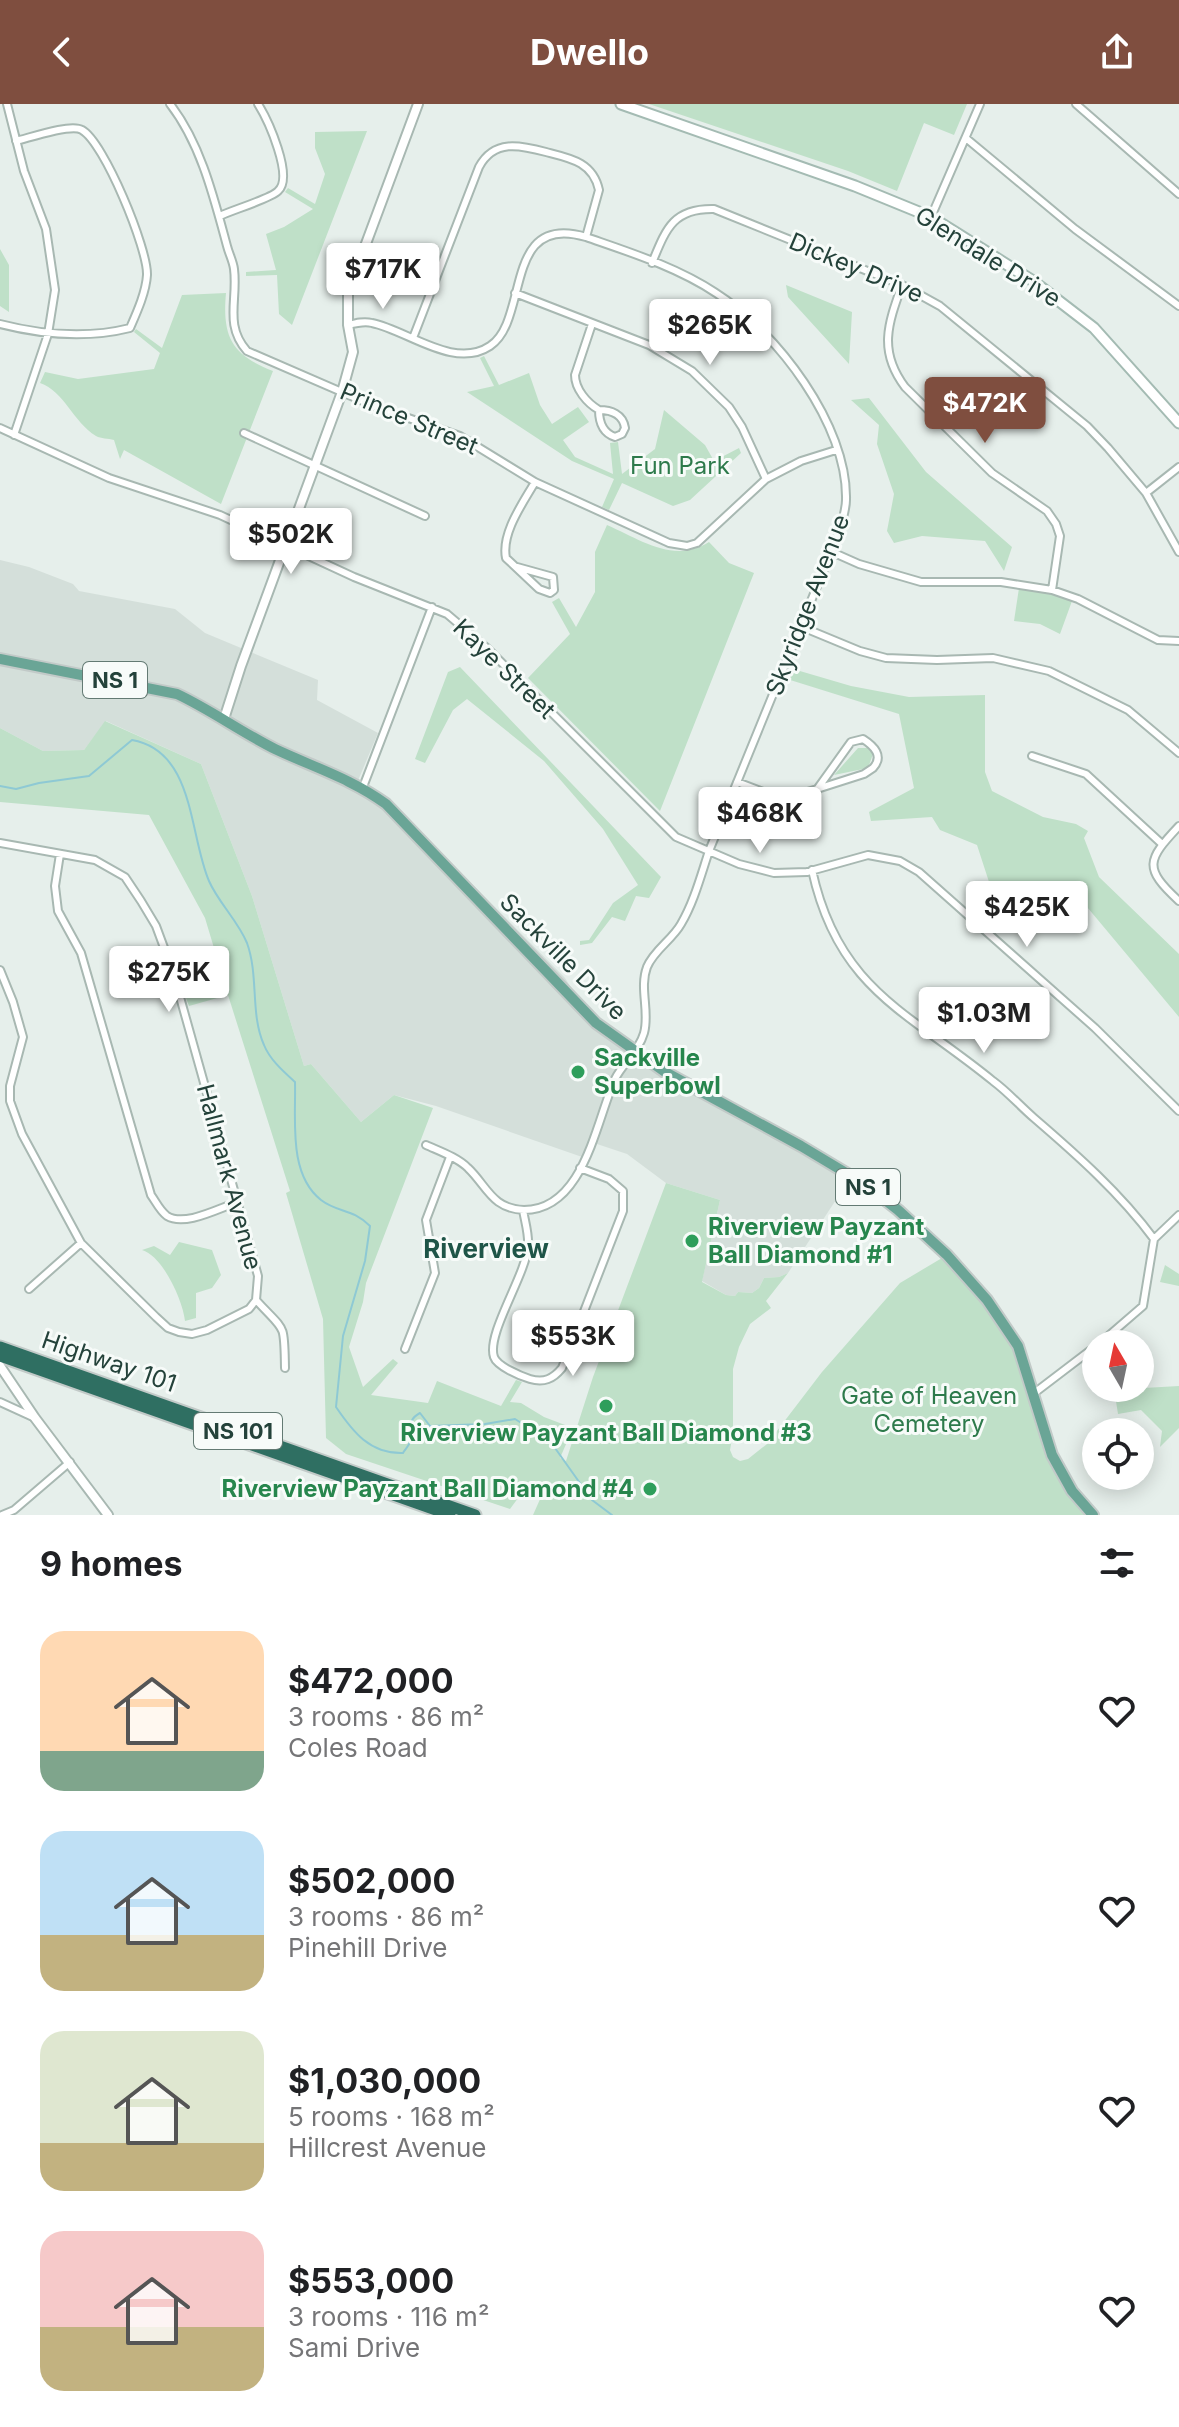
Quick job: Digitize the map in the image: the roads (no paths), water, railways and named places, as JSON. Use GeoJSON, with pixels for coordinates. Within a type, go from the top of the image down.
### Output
{"type":"FeatureCollection","features":[{"type":"Feature","properties":{"kind":"highway","name":"Highway 101"},"geometry":{"type":"LineString","coordinates":[[0,1347],[475,1515]]}},
{"type":"Feature","properties":{"kind":"highway","name":"Highway 101"},"geometry":{"type":"LineString","coordinates":[[0,1356],[450,1515]]}},
{"type":"Feature","properties":{"kind":"main road","name":"Glendale Drive"},"geometry":{"type":"LineString","coordinates":[[621,104],[813,170],[931,217],[1033,281],[1094,328],[1179,423]]}},
{"type":"Feature","properties":{"kind":"main road","name":"Sackville Drive"},"geometry":{"type":"LineString","coordinates":[[0,659],[177,694],[275,749],[363,787],[409,826],[596,1023],[665,1072],[831,1163],[877,1193],[947,1255],[1005,1324],[1018,1346],[1052,1455],[1072,1491],[1093,1515]]}},
{"type":"Feature","properties":{"kind":"street"},"geometry":{"type":"LineString","coordinates":[[7,104],[50,244],[55,290],[48,334],[14,435]]}},
{"type":"Feature","properties":{"kind":"street","name":"Prince Street"},"geometry":{"type":"LineString","coordinates":[[170,104],[182,119],[220,216],[234,271],[233,325],[237,340],[247,351],[374,406],[460,436],[535,482],[669,543],[687,546],[709,534],[766,479],[801,461],[836,450]]}},
{"type":"Feature","properties":{"kind":"street"},"geometry":{"type":"LineString","coordinates":[[224,719],[342,392],[353,352],[348,325],[348,292],[418,104]]}},
{"type":"Feature","properties":{"kind":"street"},"geometry":{"type":"LineString","coordinates":[[931,217],[980,104]]}},
{"type":"Feature","properties":{"kind":"street"},"geometry":{"type":"LineString","coordinates":[[1076,104],[1179,194]]}},
{"type":"Feature","properties":{"kind":"street"},"geometry":{"type":"LineString","coordinates":[[220,216],[277,192],[284,182],[285,172],[262,105]]}},
{"type":"Feature","properties":{"kind":"street"},"geometry":{"type":"LineString","coordinates":[[0,324],[76,336],[130,328],[145,285],[147,269],[120,189],[102,154],[86,133],[80,128],[69,128],[16,141]]}},
{"type":"Feature","properties":{"kind":"street"},"geometry":{"type":"LineString","coordinates":[[967,139],[1075,229],[1179,306]]}},
{"type":"Feature","properties":{"kind":"street"},"geometry":{"type":"LineString","coordinates":[[413,338],[479,167],[490,152],[513,144],[522,145],[578,160],[590,170],[599,190],[586,237]]}},
{"type":"Feature","properties":{"kind":"street","name":"Dickey Drive"},"geometry":{"type":"LineString","coordinates":[[652,263],[664,235],[680,215],[695,208],[714,209],[902,285],[940,306],[1087,426],[1146,493],[1179,552]]}},
{"type":"Feature","properties":{"kind":"street","name":"Skyridge Avenue"},"geometry":{"type":"LineString","coordinates":[[348,325],[372,323],[457,353],[488,347],[501,332],[530,252],[541,239],[571,233],[586,237],[681,274],[714,291],[767,333],[815,401],[843,471],[846,504],[832,552],[681,923],[646,970],[645,1030],[614,1081],[580,1168],[567,1191],[553,1202],[523,1210]]}},
{"type":"Feature","properties":{"kind":"street"},"geometry":{"type":"LineString","coordinates":[[902,285],[889,324],[887,341],[895,374],[992,473],[1047,511],[1060,536],[1052,590]]}},
{"type":"Feature","properties":{"kind":"street"},"geometry":{"type":"LineString","coordinates":[[515,293],[649,345],[692,371],[729,407],[742,427],[766,479]]}},
{"type":"Feature","properties":{"kind":"street"},"geometry":{"type":"LineString","coordinates":[[592,324],[574,378],[587,401],[599,410],[621,417],[625,428],[622,434],[615,437],[606,432],[601,426],[599,410]]}},
{"type":"Feature","properties":{"kind":"street","name":"Kaye Street"},"geometry":{"type":"LineString","coordinates":[[0,428],[109,478],[220,515],[285,546],[432,607],[466,628],[669,832],[758,871],[788,873],[812,870],[858,856],[877,855],[900,861],[919,872],[1095,1028],[1179,1111]]}},
{"type":"Feature","properties":{"kind":"street"},"geometry":{"type":"LineString","coordinates":[[244,433],[425,516]]}},
{"type":"Feature","properties":{"kind":"street"},"geometry":{"type":"LineString","coordinates":[[1146,493],[1179,467]]}},
{"type":"Feature","properties":{"kind":"street"},"geometry":{"type":"LineString","coordinates":[[517,567],[553,577],[554,590],[550,593],[539,589],[506,558],[505,545],[535,482]]}},
{"type":"Feature","properties":{"kind":"street"},"geometry":{"type":"LineString","coordinates":[[832,552],[859,564],[921,582],[1001,582],[1052,590],[1113,615],[1158,640],[1179,641]]}},
{"type":"Feature","properties":{"kind":"street"},"geometry":{"type":"LineString","coordinates":[[363,787],[432,607]]}},
{"type":"Feature","properties":{"kind":"street"},"geometry":{"type":"LineString","coordinates":[[802,627],[860,651],[886,658],[993,658],[1049,671],[1128,710],[1179,753]]}},
{"type":"Feature","properties":{"kind":"street"},"geometry":{"type":"LineString","coordinates":[[737,782],[779,798],[800,796],[873,768],[877,764],[874,746],[863,739],[851,742],[818,788]]}},
{"type":"Feature","properties":{"kind":"street"},"geometry":{"type":"LineString","coordinates":[[1032,756],[1086,774],[1162,844]]}},
{"type":"Feature","properties":{"kind":"street"},"geometry":{"type":"LineString","coordinates":[[1179,826],[1156,853],[1154,874],[1158,882],[1179,901]]}},
{"type":"Feature","properties":{"kind":"street","name":"Hallmark Avenue"},"geometry":{"type":"LineString","coordinates":[[0,843],[95,860],[125,877],[156,926],[176,984],[258,1276],[256,1300],[241,1315],[192,1334],[168,1328],[81,1243],[22,1134],[10,1101],[10,1086],[23,1037],[0,970]]}},
{"type":"Feature","properties":{"kind":"street"},"geometry":{"type":"LineString","coordinates":[[60,854],[55,886],[58,911],[81,953],[151,1195],[169,1218],[183,1220],[238,1202]]}},
{"type":"Feature","properties":{"kind":"street"},"geometry":{"type":"LineString","coordinates":[[812,870],[817,893],[835,937],[867,983],[889,1005],[995,1082],[1075,1153],[1124,1202],[1154,1239]]}},
{"type":"Feature","properties":{"kind":"street"},"geometry":{"type":"LineString","coordinates":[[426,1145],[466,1165],[487,1194],[500,1203],[523,1210],[528,1247],[525,1263],[494,1338],[493,1355],[497,1362],[530,1379],[543,1381],[554,1377],[562,1368],[623,1211],[623,1191],[616,1183],[580,1168]]}},
{"type":"Feature","properties":{"kind":"street"},"geometry":{"type":"LineString","coordinates":[[405,1349],[435,1273],[426,1220],[450,1157]]}},
{"type":"Feature","properties":{"kind":"street"},"geometry":{"type":"LineString","coordinates":[[1115,1330],[1143,1306],[1154,1239],[1179,1215]]}},
{"type":"Feature","properties":{"kind":"street"},"geometry":{"type":"LineString","coordinates":[[29,1289],[81,1243]]}},
{"type":"Feature","properties":{"kind":"street"},"geometry":{"type":"LineString","coordinates":[[256,1300],[279,1321],[283,1329],[286,1339],[285,1368]]}},
{"type":"Feature","properties":{"kind":"street"},"geometry":{"type":"LineString","coordinates":[[1033,1394],[1082,1356]]}},
{"type":"Feature","properties":{"kind":"street"},"geometry":{"type":"LineString","coordinates":[[0,1366],[108,1515]]}},
{"type":"Feature","properties":{"kind":"street"},"geometry":{"type":"LineString","coordinates":[[0,1402],[35,1418]]}},
{"type":"Feature","properties":{"kind":"street"},"geometry":{"type":"LineString","coordinates":[[2,1515],[14,1510],[70,1462]]}},
{"type":"Feature","properties":{"kind":"waterway"},"geometry":{"type":"LineString","coordinates":[[0,786],[16,789],[89,776],[132,740],[153,747],[168,760],[187,797],[209,881],[247,943],[253,968],[257,1021],[264,1045],[274,1061],[295,1082],[296,1146],[303,1176],[321,1200],[357,1216],[370,1226],[365,1261],[343,1336],[336,1407],[364,1440],[381,1450],[403,1453],[410,1442],[411,1422],[420,1413],[430,1426],[485,1424],[515,1419],[550,1441],[592,1500],[612,1515]]}},
{"type":"Feature","properties":{"kind":"place","name":"Sackville Superbowl"},"geometry":{"type":"Point","coordinates":[578,1072]}},
{"type":"Feature","properties":{"kind":"place","name":"Riverview Payzant Ball Diamond #1"},"geometry":{"type":"Point","coordinates":[692,1241]}},
{"type":"Feature","properties":{"kind":"place","name":"Riverview Payzant Ball Diamond #3"},"geometry":{"type":"Point","coordinates":[606,1406]}},
{"type":"Feature","properties":{"kind":"place","name":"Riverview Payzant Ball Diamond #4"},"geometry":{"type":"Point","coordinates":[650,1489]}},
{"type":"Feature","properties":{"kind":"district","name":"Riverview"},"geometry":{"type":"Point","coordinates":[486,1249]}},
{"type":"Feature","properties":{"kind":"park label","name":"Fun Park"},"geometry":{"type":"Point","coordinates":[680,466]}},
{"type":"Feature","properties":{"kind":"park label","name":"Gate of Heaven Cemetery"},"geometry":{"type":"Point","coordinates":[929,1410]}}]}
